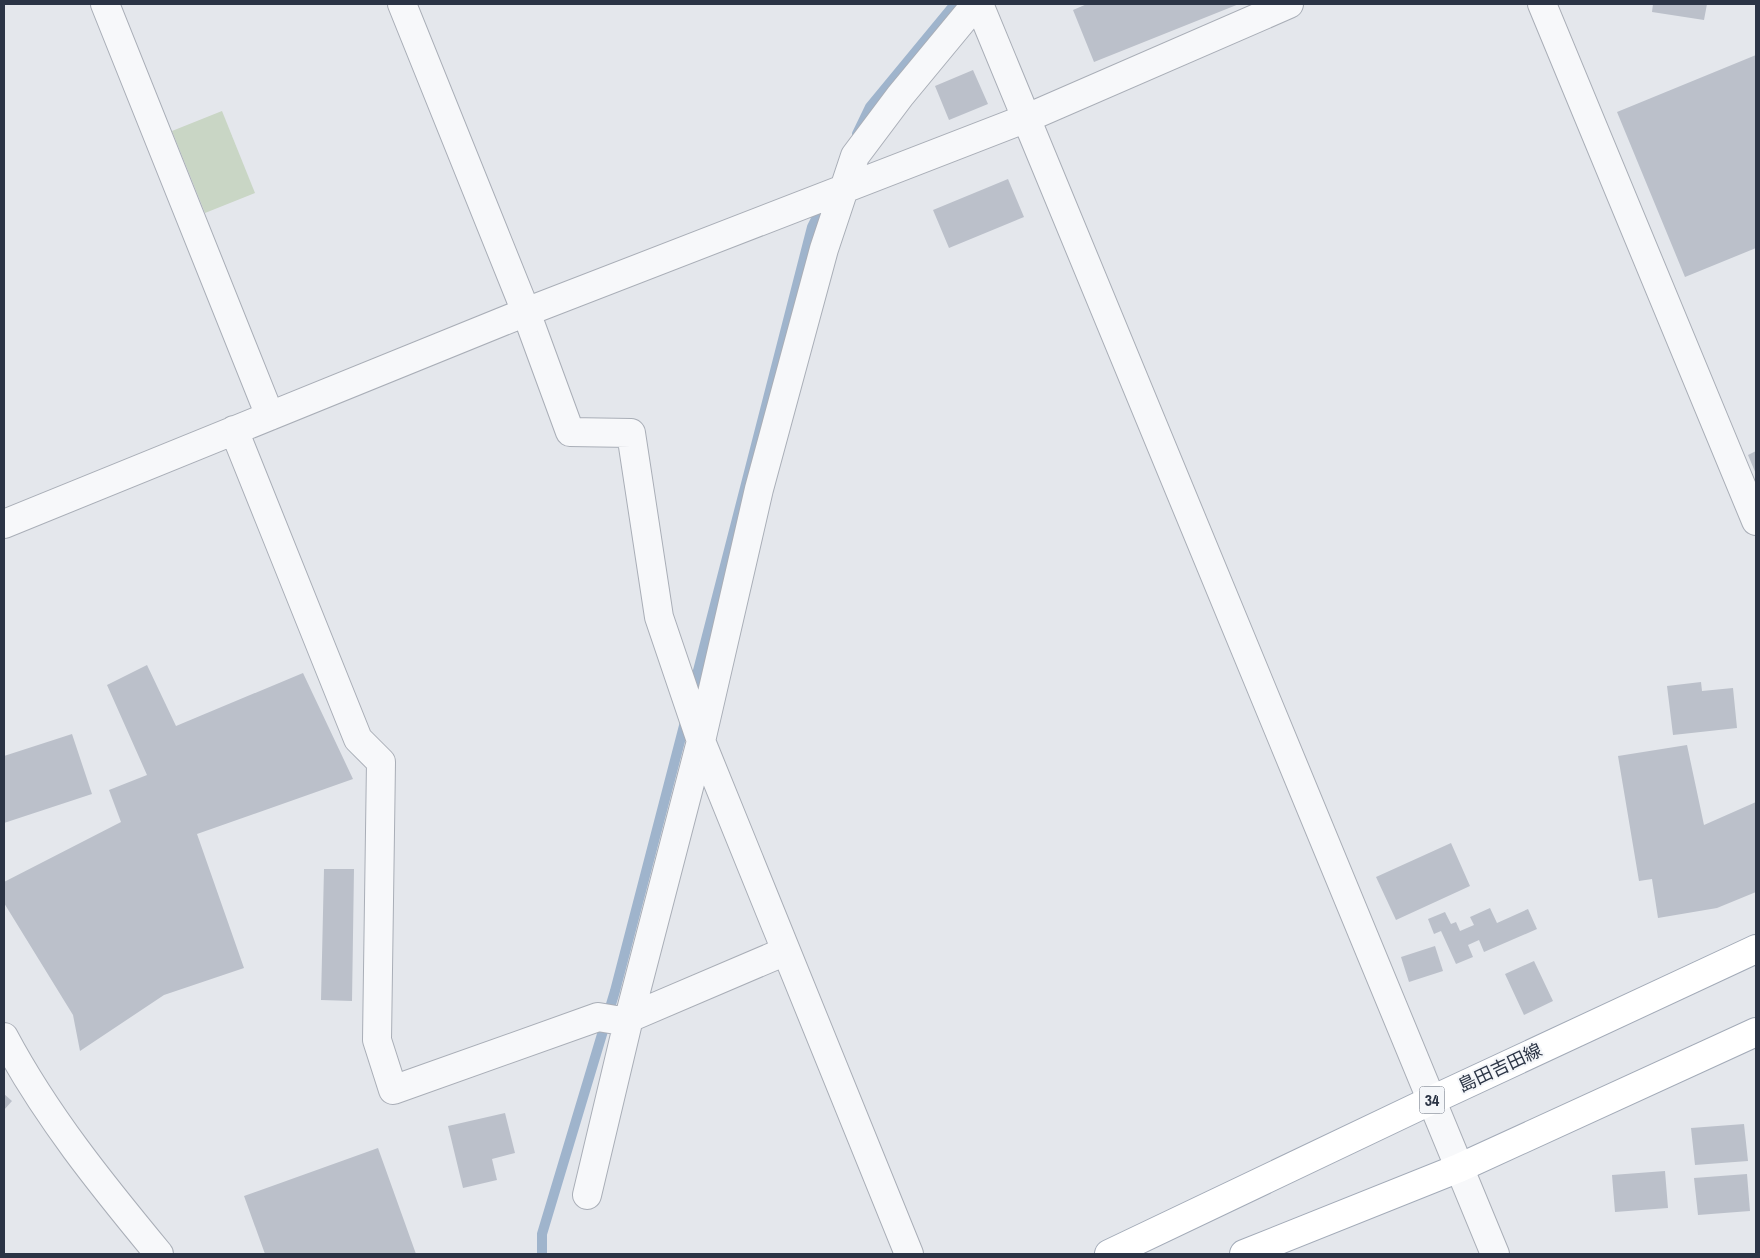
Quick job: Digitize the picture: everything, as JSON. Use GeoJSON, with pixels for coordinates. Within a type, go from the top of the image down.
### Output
{"type":"FeatureCollection","features":[{"type":"Feature","properties":{"kind":"main road","name":"島田吉田線"},"geometry":{"type":"LineString","coordinates":[[1109,1254],[1432,1100],[1756,949]]}},
{"type":"Feature","properties":{"kind":"main road"},"geometry":{"type":"LineString","coordinates":[[1244,1254],[1459,1168],[1756,1032]]}},
{"type":"Feature","properties":{"kind":"street"},"geometry":{"type":"LineString","coordinates":[[105,4],[270,416]]}},
{"type":"Feature","properties":{"kind":"street"},"geometry":{"type":"LineString","coordinates":[[402,4],[526,312],[570,432],[631,433],[659,617],[700,737],[909,1254]]}},
{"type":"Feature","properties":{"kind":"street"},"geometry":{"type":"LineString","coordinates":[[587,1195],[616,1019],[700,737],[759,489],[824,249],[843,190],[855,156],[900,96],[977,4],[1027,118],[1495,1254]]}},
{"type":"Feature","properties":{"kind":"street"},"geometry":{"type":"LineString","coordinates":[[4,524],[526,312],[1027,118],[1289,4]]}},
{"type":"Feature","properties":{"kind":"street"},"geometry":{"type":"LineString","coordinates":[[1542,4],[1756,521]]}},
{"type":"Feature","properties":{"kind":"street"},"geometry":{"type":"LineString","coordinates":[[234,430],[358,739],[382,762],[377,1040],[393,1090],[616,1019],[786,951]]}},
{"type":"Feature","properties":{"kind":"street"},"geometry":{"type":"LineString","coordinates":[[4,1037],[26,1078],[73,1147],[159,1254]]}},
{"type":"Feature","properties":{"kind":"green space"},"geometry":{"type":"Polygon","coordinates":[[[222,111],[255,193],[205,213],[172,131],[222,111]]]}},
{"type":"Feature","properties":{"kind":"building"},"geometry":{"type":"Polygon","coordinates":[[[1087,4],[1239,4],[1094,62],[1073,10],[1087,4]]]}},
{"type":"Feature","properties":{"kind":"building"},"geometry":{"type":"Polygon","coordinates":[[[1653,4],[1707,4],[1704,20],[1652,12],[1653,4]]]}},
{"type":"Feature","properties":{"kind":"building"},"geometry":{"type":"Polygon","coordinates":[[[1756,55],[1756,248],[1685,277],[1617,112],[1756,55]]]}},
{"type":"Feature","properties":{"kind":"building"},"geometry":{"type":"Polygon","coordinates":[[[973,70],[988,104],[949,120],[935,86],[973,70]]]}},
{"type":"Feature","properties":{"kind":"building"},"geometry":{"type":"Polygon","coordinates":[[[1008,179],[1024,217],[949,248],[933,210],[1008,179]]]}},
{"type":"Feature","properties":{"kind":"building"},"geometry":{"type":"Polygon","coordinates":[[[1756,451],[1756,474],[1748,455],[1756,451]]]}},
{"type":"Feature","properties":{"kind":"building"},"geometry":{"type":"Polygon","coordinates":[[[147,665],[176,726],[303,673],[353,779],[197,834],[244,968],[164,995],[80,1051],[73,1015],[4,903],[4,882],[121,822],[109,790],[147,775],[107,685],[147,665]]]}},
{"type":"Feature","properties":{"kind":"building"},"geometry":{"type":"Polygon","coordinates":[[[1701,682],[1702,691],[1733,688],[1737,728],[1673,735],[1667,686],[1701,682]]]}},
{"type":"Feature","properties":{"kind":"building"},"geometry":{"type":"Polygon","coordinates":[[[72,734],[92,794],[4,823],[4,756],[72,734]]]}},
{"type":"Feature","properties":{"kind":"building"},"geometry":{"type":"Polygon","coordinates":[[[1687,745],[1704,825],[1756,802],[1756,892],[1717,908],[1658,918],[1652,879],[1639,881],[1618,756],[1687,745]]]}},
{"type":"Feature","properties":{"kind":"building"},"geometry":{"type":"Polygon","coordinates":[[[1451,843],[1470,886],[1396,920],[1376,877],[1451,843]]]}},
{"type":"Feature","properties":{"kind":"building"},"geometry":{"type":"Polygon","coordinates":[[[324,869],[354,869],[352,1001],[321,1000],[324,869]]]}},
{"type":"Feature","properties":{"kind":"building"},"geometry":{"type":"Polygon","coordinates":[[[1490,908],[1497,923],[1528,909],[1537,929],[1484,952],[1479,940],[1468,945],[1473,957],[1456,964],[1441,931],[1434,934],[1428,919],[1445,912],[1451,924],[1456,922],[1460,931],[1474,925],[1470,917],[1490,908]]]}},
{"type":"Feature","properties":{"kind":"building"},"geometry":{"type":"Polygon","coordinates":[[[1435,946],[1443,971],[1409,982],[1401,957],[1435,946]]]}},
{"type":"Feature","properties":{"kind":"building"},"geometry":{"type":"Polygon","coordinates":[[[1534,961],[1553,1001],[1524,1015],[1505,974],[1534,961]]]}},
{"type":"Feature","properties":{"kind":"building"},"geometry":{"type":"Polygon","coordinates":[[[4,1094],[12,1101],[4,1110],[4,1094]]]}},
{"type":"Feature","properties":{"kind":"building"},"geometry":{"type":"Polygon","coordinates":[[[505,1113],[515,1153],[492,1159],[497,1180],[463,1188],[448,1126],[505,1113]]]}},
{"type":"Feature","properties":{"kind":"building"},"geometry":{"type":"Polygon","coordinates":[[[1744,1124],[1748,1161],[1695,1165],[1691,1128],[1744,1124]]]}},
{"type":"Feature","properties":{"kind":"building"},"geometry":{"type":"Polygon","coordinates":[[[378,1148],[416,1254],[265,1254],[244,1196],[378,1148]]]}},
{"type":"Feature","properties":{"kind":"building"},"geometry":{"type":"Polygon","coordinates":[[[1665,1171],[1668,1208],[1615,1212],[1612,1175],[1665,1171]]]}},
{"type":"Feature","properties":{"kind":"building"},"geometry":{"type":"Polygon","coordinates":[[[1747,1174],[1750,1211],[1698,1215],[1694,1178],[1747,1174]]]}},
{"type":"Feature","properties":{"kind":"waterway"},"geometry":{"type":"LineString","coordinates":[[857,134],[870,107],[955,4]]}},
{"type":"Feature","properties":{"kind":"waterway"},"geometry":{"type":"LineString","coordinates":[[692,694],[812,227],[825,201]]}},
{"type":"Feature","properties":{"kind":"waterway"},"geometry":{"type":"LineString","coordinates":[[542,1254],[542,1234],[615,991],[686,718]]}}]}
